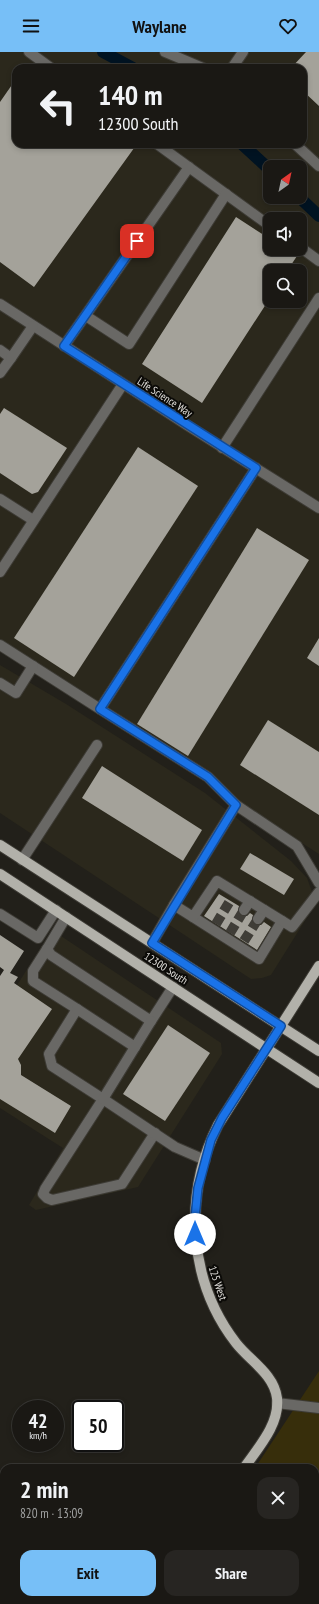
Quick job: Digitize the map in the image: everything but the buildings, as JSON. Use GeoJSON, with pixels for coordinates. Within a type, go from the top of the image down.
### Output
{"type":"FeatureCollection","features":[{"type":"Feature","properties":{"kind":"main road","name":"12300 South"},"geometry":{"type":"LineString","coordinates":[[0,845],[319,1051]]}},
{"type":"Feature","properties":{"kind":"main road","name":"12300 South"},"geometry":{"type":"LineString","coordinates":[[0,874],[319,1083]]}},
{"type":"Feature","properties":{"kind":"main road","name":"125 West"},"geometry":{"type":"LineString","coordinates":[[247,1464],[274,1421],[277,1403],[275,1390],[267,1374],[244,1353],[230,1336],[214,1309],[203,1280],[197,1250],[195,1218],[198,1188],[211,1140],[220,1121],[319,966]]}},
{"type":"Feature","properties":{"kind":"street"},"geometry":{"type":"LineString","coordinates":[[29,52],[46,64]]}},
{"type":"Feature","properties":{"kind":"street"},"geometry":{"type":"LineString","coordinates":[[165,52],[194,64]]}},
{"type":"Feature","properties":{"kind":"street"},"geometry":{"type":"LineString","coordinates":[[235,64],[243,52]]}},
{"type":"Feature","properties":{"kind":"street"},"geometry":{"type":"LineString","coordinates":[[163,148],[263,221]]}},
{"type":"Feature","properties":{"kind":"street"},"geometry":{"type":"LineString","coordinates":[[299,148],[319,166]]}},
{"type":"Feature","properties":{"kind":"street"},"geometry":{"type":"LineString","coordinates":[[64,346],[189,167]]}},
{"type":"Feature","properties":{"kind":"street"},"geometry":{"type":"LineString","coordinates":[[86,316],[129,344],[226,194]]}},
{"type":"Feature","properties":{"kind":"street"},"geometry":{"type":"LineString","coordinates":[[307,252],[319,261]]}},
{"type":"Feature","properties":{"kind":"street"},"geometry":{"type":"LineString","coordinates":[[222,448],[319,298]]}},
{"type":"Feature","properties":{"kind":"street","name":"Life Science Way"},"geometry":{"type":"LineString","coordinates":[[0,304],[222,448],[319,508]]}},
{"type":"Feature","properties":{"kind":"street"},"geometry":{"type":"LineString","coordinates":[[0,374],[33,326]]}},
{"type":"Feature","properties":{"kind":"street"},"geometry":{"type":"LineString","coordinates":[[0,350],[11,358]]}},
{"type":"Feature","properties":{"kind":"street"},"geometry":{"type":"LineString","coordinates":[[0,572],[123,384]]}},
{"type":"Feature","properties":{"kind":"street"},"geometry":{"type":"LineString","coordinates":[[100,709],[256,468]]}},
{"type":"Feature","properties":{"kind":"street"},"geometry":{"type":"LineString","coordinates":[[0,499],[33,520]]}},
{"type":"Feature","properties":{"kind":"street"},"geometry":{"type":"LineString","coordinates":[[0,645],[208,777],[236,805],[298,846],[319,882]]}},
{"type":"Feature","properties":{"kind":"street"},"geometry":{"type":"LineString","coordinates":[[0,683],[16,693],[33,666]]}},
{"type":"Feature","properties":{"kind":"street"},"geometry":{"type":"LineString","coordinates":[[22,860],[97,745]]}},
{"type":"Feature","properties":{"kind":"street"},"geometry":{"type":"LineString","coordinates":[[152,943],[236,805]]}},
{"type":"Feature","properties":{"kind":"street"},"geometry":{"type":"LineString","coordinates":[[193,917],[217,881],[233,897],[247,906],[264,910],[292,928],[319,892]]}},
{"type":"Feature","properties":{"kind":"street"},"geometry":{"type":"LineString","coordinates":[[174,905],[193,917],[214,926],[242,944],[259,959],[282,921]]}},
{"type":"Feature","properties":{"kind":"street"},"geometry":{"type":"LineString","coordinates":[[0,914],[38,938],[56,910]]}},
{"type":"Feature","properties":{"kind":"street"},"geometry":{"type":"LineString","coordinates":[[258,919],[264,910]]}},
{"type":"Feature","properties":{"kind":"street"},"geometry":{"type":"LineString","coordinates":[[66,917],[33,971],[33,981],[135,1047]]}},
{"type":"Feature","properties":{"kind":"street"},"geometry":{"type":"LineString","coordinates":[[46,948],[51,955],[151,1021]]}},
{"type":"Feature","properties":{"kind":"street"},"geometry":{"type":"LineString","coordinates":[[155,1133],[122,1184],[52,1200],[43,1194],[173,987]]}},
{"type":"Feature","properties":{"kind":"street"},"geometry":{"type":"LineString","coordinates":[[77,1009],[49,1054],[52,1066],[175,1147],[205,1160]]}},
{"type":"Feature","properties":{"kind":"street"},"geometry":{"type":"LineString","coordinates":[[277,1403],[319,1408]]}},
{"type":"Feature","properties":{"kind":"shaded area"},"geometry":{"type":"Polygon","coordinates":[[[0,52],[319,52],[319,854],[0,650],[0,52]]]}},
{"type":"Feature","properties":{"kind":"shaded area"},"geometry":{"type":"Polygon","coordinates":[[[0,665],[66,704],[205,793],[291,861],[307,878],[316,903],[271,975],[251,979],[0,813],[0,665]]]}},
{"type":"Feature","properties":{"kind":"shaded area"},"geometry":{"type":"Polygon","coordinates":[[[52,930],[221,1043],[222,1054],[138,1187],[36,1210],[29,1205],[63,1148],[0,1108],[0,1012],[52,930]]]}},
{"type":"Feature","properties":{"kind":"shaded area"},"geometry":{"type":"Polygon","coordinates":[[[319,1371],[319,1464],[258,1464],[319,1371]]]}},
{"type":"Feature","properties":{"kind":"waterway"},"geometry":{"type":"LineString","coordinates":[[103,52],[126,64]]}},
{"type":"Feature","properties":{"kind":"waterway"},"geometry":{"type":"LineString","coordinates":[[246,148],[263,164]]}},
{"type":"Feature","properties":{"kind":"waterway"},"geometry":{"type":"LineString","coordinates":[[306,204],[319,216]]}},
{"type":"Feature","properties":{"kind":"tunnel"},"geometry":{"type":"LineString","coordinates":[[216,924],[230,901]]}},
{"type":"Feature","properties":{"kind":"tunnel"},"geometry":{"type":"LineString","coordinates":[[230,933],[244,910]]}},
{"type":"Feature","properties":{"kind":"tunnel"},"geometry":{"type":"LineString","coordinates":[[244,941],[258,919]]}},
{"type":"Feature","properties":{"kind":"route"},"geometry":{"type":"LineString","coordinates":[[137,241],[64,346],[256,468],[100,709],[208,777],[236,805],[152,943],[281,1026],[214,1132],[208,1147],[198,1188],[195,1234]]}}]}
